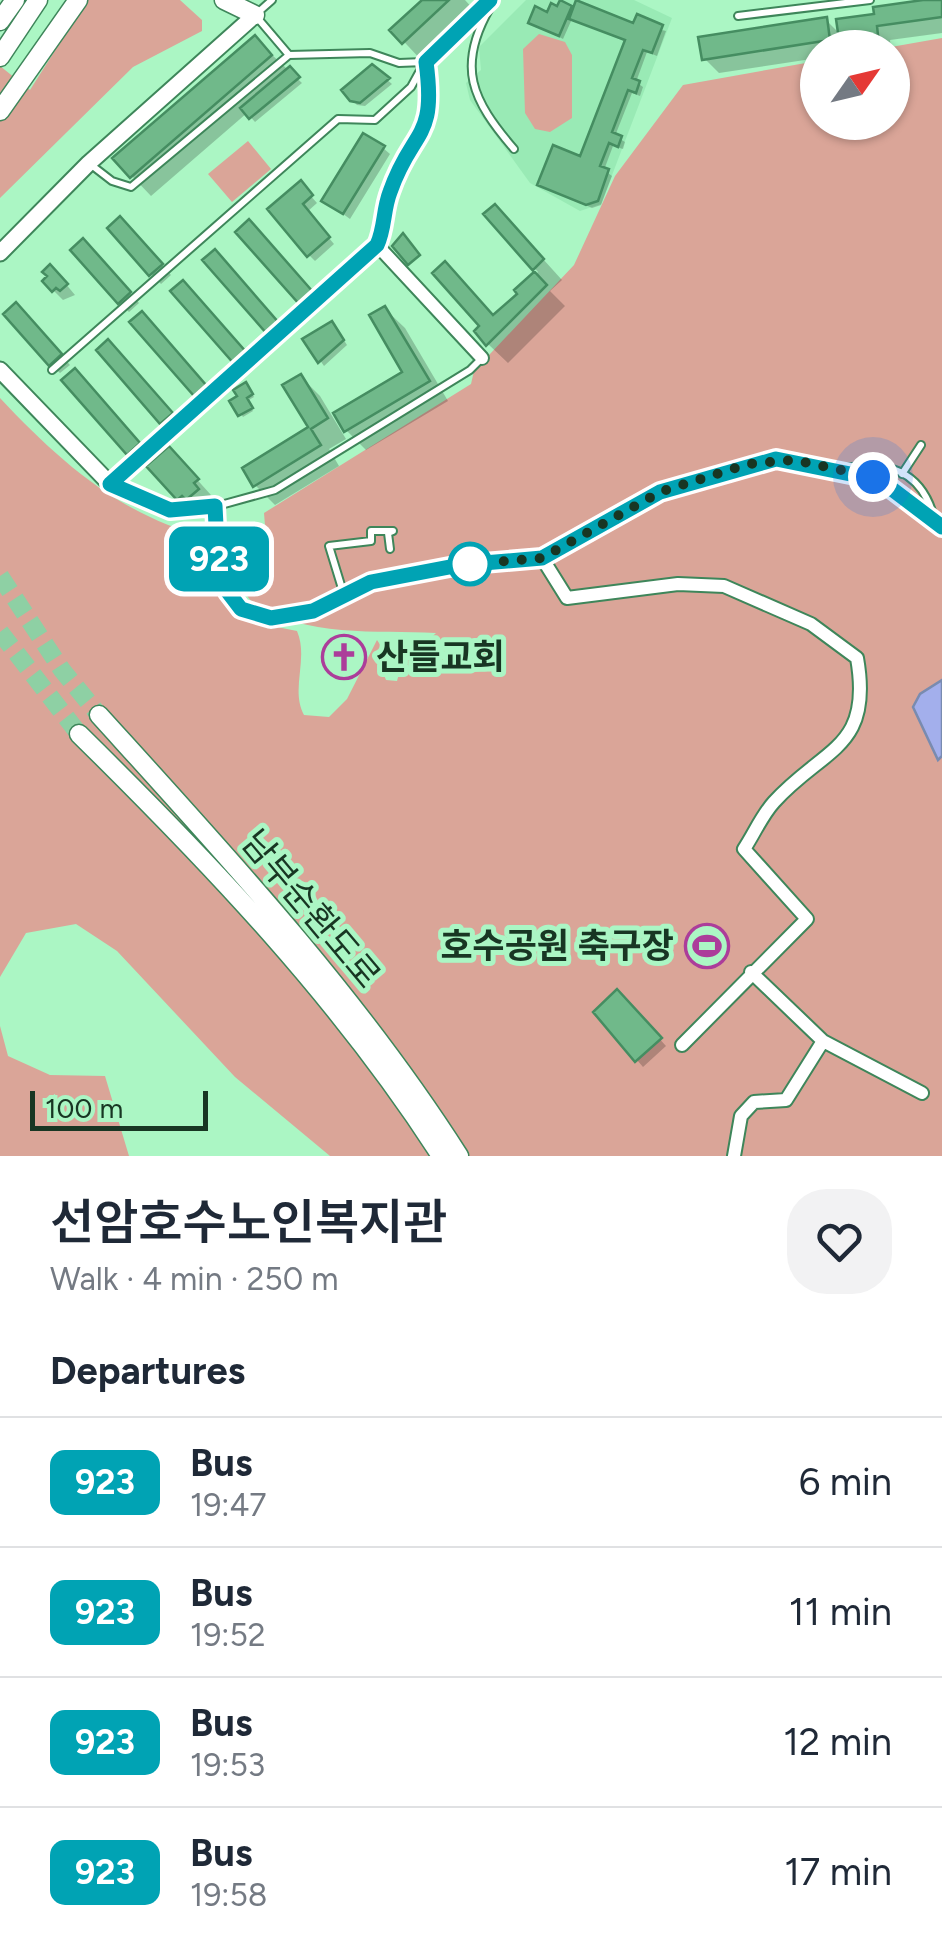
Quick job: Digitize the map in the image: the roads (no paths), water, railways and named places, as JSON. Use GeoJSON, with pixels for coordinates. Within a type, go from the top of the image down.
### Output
{"type":"FeatureCollection","features":[{"type":"Feature","properties":{"kind":"main road"},"geometry":{"type":"LineString","coordinates":[[0,21],[14,0]]}},
{"type":"Feature","properties":{"kind":"main road"},"geometry":{"type":"LineString","coordinates":[[0,57],[38,0]]}},
{"type":"Feature","properties":{"kind":"main road"},"geometry":{"type":"LineString","coordinates":[[0,111],[78,0]]}},
{"type":"Feature","properties":{"kind":"main road"},"geometry":{"type":"LineString","coordinates":[[224,0],[256,15]]}},
{"type":"Feature","properties":{"kind":"main road","name":"남부순환도로"},"geometry":{"type":"LineString","coordinates":[[98,715],[304,948],[404,1075],[459,1156]]}},
{"type":"Feature","properties":{"kind":"main road","name":"남부순환도로"},"geometry":{"type":"LineString","coordinates":[[79,734],[195,851],[292,959],[392,1085],[440,1156]]}},
{"type":"Feature","properties":{"kind":"street"},"geometry":{"type":"LineString","coordinates":[[110,484],[377,245],[391,188],[428,122],[431,103],[426,62],[492,0]]}},
{"type":"Feature","properties":{"kind":"street"},"geometry":{"type":"LineString","coordinates":[[0,253],[88,163],[256,15]]}},
{"type":"Feature","properties":{"kind":"street"},"geometry":{"type":"LineString","coordinates":[[377,245],[482,358]]}},
{"type":"Feature","properties":{"kind":"street"},"geometry":{"type":"LineString","coordinates":[[0,370],[110,484],[170,510],[215,506],[224,581],[241,609],[271,618],[295,616],[371,582],[542,558],[660,492],[690,480],[776,459],[880,480],[939,524]]}},
{"type":"Feature","properties":{"kind":"street"},"geometry":{"type":"LineString","coordinates":[[542,558],[568,598],[678,584],[724,586],[811,624],[857,658],[859,719],[846,738],[773,803],[744,849],[807,919],[682,1045]]}},
{"type":"Feature","properties":{"kind":"street"},"geometry":{"type":"LineString","coordinates":[[751,972],[823,1040],[922,1094]]}},
{"type":"Feature","properties":{"kind":"street"},"geometry":{"type":"LineString","coordinates":[[734,1156],[741,1116],[754,1102],[786,1100],[823,1040]]}},
{"type":"Feature","properties":{"kind":"lane"},"geometry":{"type":"LineString","coordinates":[[272,0],[256,15],[289,55]]}},
{"type":"Feature","properties":{"kind":"lane"},"geometry":{"type":"LineString","coordinates":[[492,0],[471,45],[473,85],[488,116],[514,149]]}},
{"type":"Feature","properties":{"kind":"lane"},"geometry":{"type":"LineString","coordinates":[[738,16],[870,0]]}},
{"type":"Feature","properties":{"kind":"lane"},"geometry":{"type":"LineString","coordinates":[[88,163],[112,182],[130,187],[289,55],[370,53],[398,63],[426,62]]}},
{"type":"Feature","properties":{"kind":"lane"},"geometry":{"type":"LineString","coordinates":[[52,370],[338,118],[375,120],[411,88],[426,62]]}},
{"type":"Feature","properties":{"kind":"lane"},"geometry":{"type":"LineString","coordinates":[[215,506],[275,490],[478,365],[482,358]]}},
{"type":"Feature","properties":{"kind":"lane"},"geometry":{"type":"LineString","coordinates":[[902,474],[921,445]]}},
{"type":"Feature","properties":{"kind":"lane"},"geometry":{"type":"LineString","coordinates":[[840,470],[876,462],[902,474],[927,492],[939,524]]}},
{"type":"Feature","properties":{"kind":"lane"},"geometry":{"type":"LineString","coordinates":[[344,596],[329,546],[371,541],[371,531],[393,531],[388,533],[390,550]]}},
{"type":"Feature","properties":{"kind":"water"},"geometry":{"type":"Polygon","coordinates":[[[942,680],[942,756],[938,760],[913,707],[920,694],[942,680]]]}},
{"type":"Feature","properties":{"kind":"tunnel"},"geometry":{"type":"LineString","coordinates":[[0,576],[62,670],[99,715]]}},
{"type":"Feature","properties":{"kind":"tunnel"},"geometry":{"type":"LineString","coordinates":[[0,632],[79,734]]}},
{"type":"Feature","properties":{"kind":"place","name":"산들교회"},"geometry":{"type":"Point","coordinates":[344,657]}},
{"type":"Feature","properties":{"kind":"place","name":"호수공원 축구장"},"geometry":{"type":"Point","coordinates":[707,946]}}]}
